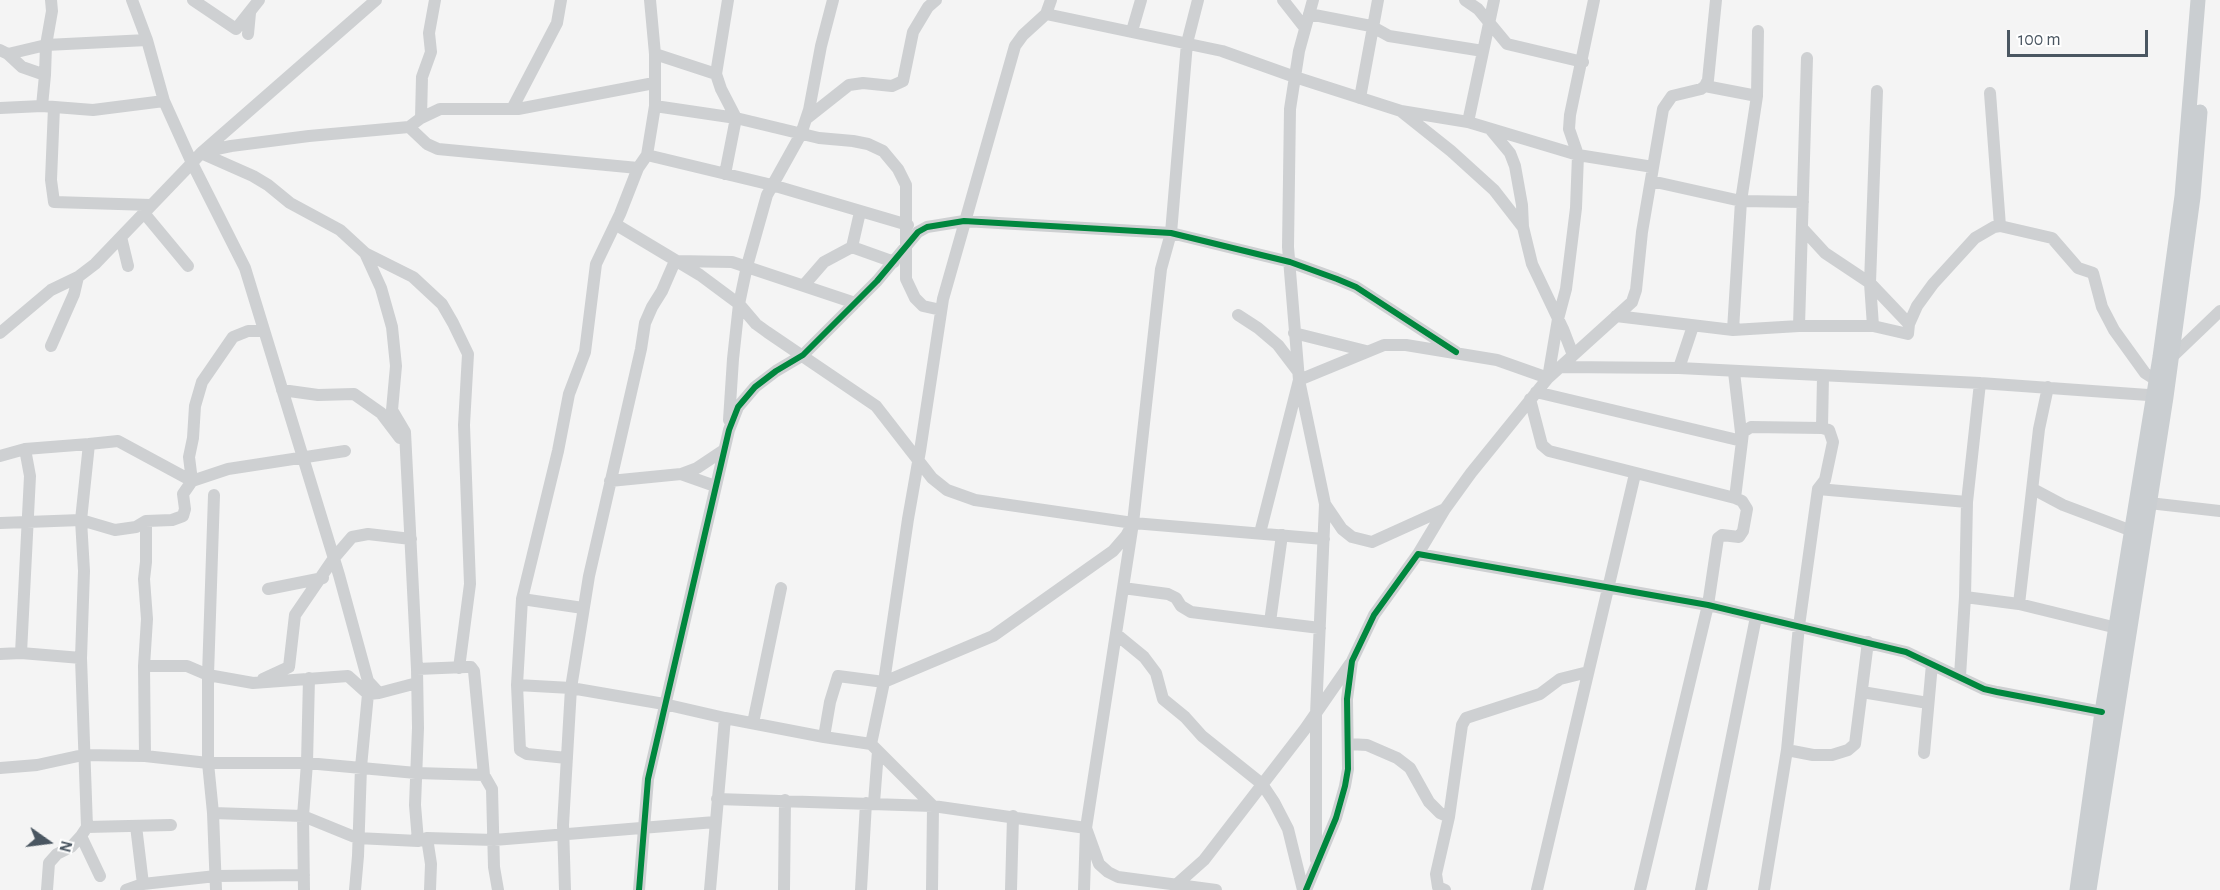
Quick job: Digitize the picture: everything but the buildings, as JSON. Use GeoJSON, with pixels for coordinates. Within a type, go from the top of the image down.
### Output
{"type":"FeatureCollection","features":[{"type":"Feature","properties":{"kind":"main road"},"geometry":{"type":"LineString","coordinates":[[2089,890],[2149,503],[2158,390],[2182,196],[2198,0]]}},
{"type":"Feature","properties":{"kind":"main road"},"geometry":{"type":"LineString","coordinates":[[2077,890],[2102,712],[2132,531],[2158,390],[2172,357],[2193,196],[2208,0]]}},
{"type":"Feature","properties":{"kind":"street"},"geometry":{"type":"LineString","coordinates":[[51,0],[52,11],[46,45],[45,75],[54,202],[148,209]]}},
{"type":"Feature","properties":{"kind":"street"},"geometry":{"type":"LineString","coordinates":[[132,0],[147,40],[164,101],[192,163],[245,268],[373,694],[361,767],[358,856],[354,890]]}},
{"type":"Feature","properties":{"kind":"street"},"geometry":{"type":"LineString","coordinates":[[193,0],[236,29],[250,6],[259,0]]}},
{"type":"Feature","properties":{"kind":"street"},"geometry":{"type":"LineString","coordinates":[[0,333],[51,290],[78,277],[95,264],[201,153],[376,0]]}},
{"type":"Feature","properties":{"kind":"street"},"geometry":{"type":"LineString","coordinates":[[421,118],[422,77],[431,52],[429,33],[435,0]]}},
{"type":"Feature","properties":{"kind":"street"},"geometry":{"type":"LineString","coordinates":[[512,109],[557,23],[561,0]]}},
{"type":"Feature","properties":{"kind":"street"},"geometry":{"type":"LineString","coordinates":[[567,758],[527,754],[520,750],[517,685],[522,598],[558,451],[569,394],[585,352],[596,264],[647,155],[655,106],[655,54],[650,0]]}},
{"type":"Feature","properties":{"kind":"street"},"geometry":{"type":"LineString","coordinates":[[725,174],[736,118],[721,89],[717,74],[728,0]]}},
{"type":"Feature","properties":{"kind":"street"},"geometry":{"type":"LineString","coordinates":[[729,430],[739,304],[747,266],[760,216],[772,185],[801,134],[833,0]]}},
{"type":"Feature","properties":{"kind":"street"},"geometry":{"type":"LineString","coordinates":[[861,890],[874,747],[941,310],[964,221],[1015,46],[1023,35],[1046,14],[1051,0]]}},
{"type":"Feature","properties":{"kind":"street"},"geometry":{"type":"LineString","coordinates":[[1132,31],[1141,0]]}},
{"type":"Feature","properties":{"kind":"street"},"geometry":{"type":"LineString","coordinates":[[1084,890],[1086,828],[1133,523],[1161,268],[1172,233],[1187,43],[1198,0]]}},
{"type":"Feature","properties":{"kind":"street"},"geometry":{"type":"LineString","coordinates":[[1283,0],[1305,28]]}},
{"type":"Feature","properties":{"kind":"street"},"geometry":{"type":"LineString","coordinates":[[1313,0],[1305,28],[1290,109],[1290,262],[1299,375],[1325,504],[1316,714],[1318,787],[1316,867]]}},
{"type":"Feature","properties":{"kind":"street"},"geometry":{"type":"LineString","coordinates":[[1360,98],[1371,26],[1378,0]]}},
{"type":"Feature","properties":{"kind":"street"},"geometry":{"type":"LineString","coordinates":[[1465,0],[1478,9],[1507,44],[1583,62]]}},
{"type":"Feature","properties":{"kind":"street"},"geometry":{"type":"LineString","coordinates":[[1468,122],[1494,0]]}},
{"type":"Feature","properties":{"kind":"street"},"geometry":{"type":"LineString","coordinates":[[1548,378],[1558,319],[1566,289],[1576,208],[1578,155],[1569,129],[1594,0]]}},
{"type":"Feature","properties":{"kind":"street"},"geometry":{"type":"LineString","coordinates":[[1177,887],[1204,860],[1316,714],[1353,661],[1374,615],[1418,555],[1445,509],[1471,473],[1548,378],[1632,302],[1636,290],[1642,232],[1663,109],[1672,96],[1701,89],[1708,80],[1716,0]]}},
{"type":"Feature","properties":{"kind":"street"},"geometry":{"type":"LineString","coordinates":[[805,120],[849,85],[862,83],[892,86],[903,81],[913,32],[931,2]]}},
{"type":"Feature","properties":{"kind":"street"},"geometry":{"type":"LineString","coordinates":[[248,34],[250,6]]}},
{"type":"Feature","properties":{"kind":"street"},"geometry":{"type":"LineString","coordinates":[[1046,14],[1222,51],[1401,111],[1468,122],[1578,155],[1653,167]]}},
{"type":"Feature","properties":{"kind":"street"},"geometry":{"type":"LineString","coordinates":[[1309,14],[1371,26],[1389,36],[1483,51]]}},
{"type":"Feature","properties":{"kind":"street"},"geometry":{"type":"LineString","coordinates":[[1733,330],[1741,201],[1757,96],[1758,31]]}},
{"type":"Feature","properties":{"kind":"street"},"geometry":{"type":"LineString","coordinates":[[4,52],[46,45],[147,40]]}},
{"type":"Feature","properties":{"kind":"street"},"geometry":{"type":"LineString","coordinates":[[4,52],[22,67],[45,75]]}},
{"type":"Feature","properties":{"kind":"street"},"geometry":{"type":"LineString","coordinates":[[655,54],[717,74]]}},
{"type":"Feature","properties":{"kind":"street"},"geometry":{"type":"LineString","coordinates":[[1799,326],[1807,58]]}},
{"type":"Feature","properties":{"kind":"street"},"geometry":{"type":"LineString","coordinates":[[201,153],[231,146],[298,137],[409,127],[440,109],[512,109],[654,82]]}},
{"type":"Feature","properties":{"kind":"street"},"geometry":{"type":"LineString","coordinates":[[1705,86],[1757,96]]}},
{"type":"Feature","properties":{"kind":"street"},"geometry":{"type":"LineString","coordinates":[[1873,326],[1870,283],[1877,91]]}},
{"type":"Feature","properties":{"kind":"street"},"geometry":{"type":"LineString","coordinates":[[1990,93],[2000,226]]}},
{"type":"Feature","properties":{"kind":"street"},"geometry":{"type":"LineString","coordinates":[[0,108],[48,107],[93,110],[164,101]]}},
{"type":"Feature","properties":{"kind":"street"},"geometry":{"type":"LineString","coordinates":[[655,106],[736,118],[819,138],[868,144],[883,152],[898,169],[906,185],[908,225],[906,279],[915,298],[923,306],[941,310]]}},
{"type":"Feature","properties":{"kind":"street"},"geometry":{"type":"LineString","coordinates":[[1401,111],[1451,151],[1494,190],[1523,226]]}},
{"type":"Feature","properties":{"kind":"street"},"geometry":{"type":"LineString","coordinates":[[409,127],[427,144],[438,149],[639,168]]}},
{"type":"Feature","properties":{"kind":"street"},"geometry":{"type":"LineString","coordinates":[[1490,129],[1510,153],[1515,166],[1523,226],[1532,264],[1573,355]]}},
{"type":"Feature","properties":{"kind":"street"},"geometry":{"type":"LineString","coordinates":[[201,153],[243,171],[268,185],[290,203],[340,230],[365,253],[413,277],[442,304],[468,354],[464,454],[470,584],[459,668]]}},
{"type":"Feature","properties":{"kind":"street"},"geometry":{"type":"LineString","coordinates":[[647,155],[772,185],[908,225]]}},
{"type":"Feature","properties":{"kind":"street"},"geometry":{"type":"LineString","coordinates":[[1651,180],[1741,201],[1803,202]]}},
{"type":"Feature","properties":{"kind":"street"},"geometry":{"type":"LineString","coordinates":[[148,209],[188,266]]}},
{"type":"Feature","properties":{"kind":"street"},"geometry":{"type":"LineString","coordinates":[[852,247],[860,212]]}},
{"type":"Feature","properties":{"kind":"street"},"geometry":{"type":"LineString","coordinates":[[639,890],[648,779],[724,450],[738,407],[755,387],[776,370],[802,355],[894,262],[918,232],[927,227],[964,221],[1172,233],[1290,262],[1356,287],[1456,352]]}},
{"type":"Feature","properties":{"kind":"street"},"geometry":{"type":"LineString","coordinates":[[615,224],[700,275],[739,304],[756,324],[876,406],[932,478],[947,490],[975,500],[1133,523],[1324,539]]}},
{"type":"Feature","properties":{"kind":"street"},"geometry":{"type":"LineString","coordinates":[[1616,316],[1733,330],[1799,326],[1873,326],[1908,334],[1909,324],[1917,306],[1933,284],[1975,238],[1994,226],[2000,226],[2052,238],[2078,268],[2093,273],[2102,307],[2114,330],[2158,390]]}},
{"type":"Feature","properties":{"kind":"street"},"geometry":{"type":"LineString","coordinates":[[1803,229],[1826,254],[1870,283],[1909,324]]}},
{"type":"Feature","properties":{"kind":"street"},"geometry":{"type":"LineString","coordinates":[[121,237],[128,266]]}},
{"type":"Feature","properties":{"kind":"street"},"geometry":{"type":"LineString","coordinates":[[804,285],[824,262],[852,247],[894,262]]}},
{"type":"Feature","properties":{"kind":"street"},"geometry":{"type":"LineString","coordinates":[[365,253],[381,288],[392,327],[396,366],[392,410],[405,432],[417,669],[418,728],[415,805],[422,840],[431,864],[430,890]]}},
{"type":"Feature","properties":{"kind":"street"},"geometry":{"type":"LineString","coordinates":[[675,261],[732,261],[855,303]]}},
{"type":"Feature","properties":{"kind":"street"},"geometry":{"type":"LineString","coordinates":[[565,890],[563,834],[571,688],[583,608],[645,323],[675,261]]}},
{"type":"Feature","properties":{"kind":"street"},"geometry":{"type":"LineString","coordinates":[[51,345],[74,294],[78,277]]}},
{"type":"Feature","properties":{"kind":"street"},"geometry":{"type":"LineString","coordinates":[[2172,357],[2220,311]]}},
{"type":"Feature","properties":{"kind":"street"},"geometry":{"type":"LineString","coordinates":[[1238,315],[1278,345],[1299,375],[1260,534]]}},
{"type":"Feature","properties":{"kind":"street"},"geometry":{"type":"LineString","coordinates":[[1679,368],[1693,326]]}},
{"type":"Feature","properties":{"kind":"street"},"geometry":{"type":"LineString","coordinates":[[192,481],[189,457],[195,406],[202,382],[233,337],[248,331],[264,331]]}},
{"type":"Feature","properties":{"kind":"street"},"geometry":{"type":"LineString","coordinates":[[1294,333],[1366,351]]}},
{"type":"Feature","properties":{"kind":"street"},"geometry":{"type":"LineString","coordinates":[[1299,375],[1384,345],[1406,345],[1497,360],[1548,378]]}},
{"type":"Feature","properties":{"kind":"street"},"geometry":{"type":"LineString","coordinates":[[1560,367],[1679,368],[2048,387],[2158,390]]}},
{"type":"Feature","properties":{"kind":"street"},"geometry":{"type":"LineString","coordinates":[[1734,372],[1742,441]]}},
{"type":"Feature","properties":{"kind":"street"},"geometry":{"type":"LineString","coordinates":[[1822,428],[1823,376]]}},
{"type":"Feature","properties":{"kind":"street"},"geometry":{"type":"LineString","coordinates":[[1960,676],[1965,597],[1966,502],[1980,383]]}},
{"type":"Feature","properties":{"kind":"street"},"geometry":{"type":"LineString","coordinates":[[2019,604],[2041,414],[2048,387]]}},
{"type":"Feature","properties":{"kind":"street"},"geometry":{"type":"LineString","coordinates":[[282,390],[318,395],[354,394],[381,413],[406,448]]}},
{"type":"Feature","properties":{"kind":"street"},"geometry":{"type":"LineString","coordinates":[[1533,396],[1742,441]]}},
{"type":"Feature","properties":{"kind":"street"},"geometry":{"type":"LineString","coordinates":[[1533,396],[1542,445],[1549,451],[1735,498],[1742,501],[1747,509],[1743,531],[1739,537],[1722,535],[1718,538],[1708,605],[1640,890]]}},
{"type":"Feature","properties":{"kind":"street"},"geometry":{"type":"LineString","coordinates":[[1735,498],[1743,432],[1751,427],[1829,430],[1833,442],[1826,480],[1818,489],[1798,626],[1787,750],[1764,890]]}},
{"type":"Feature","properties":{"kind":"street"},"geometry":{"type":"LineString","coordinates":[[0,456],[25,449],[118,441],[192,481]]}},
{"type":"Feature","properties":{"kind":"street"},"geometry":{"type":"LineString","coordinates":[[89,444],[81,520],[84,571],[81,658],[84,832],[100,876]]}},
{"type":"Feature","properties":{"kind":"street"},"geometry":{"type":"LineString","coordinates":[[21,653],[30,476],[25,449]]}},
{"type":"Feature","properties":{"kind":"street"},"geometry":{"type":"LineString","coordinates":[[610,481],[681,474],[697,468],[724,450]]}},
{"type":"Feature","properties":{"kind":"street"},"geometry":{"type":"LineString","coordinates":[[0,523],[29,520],[81,520],[115,530],[136,527],[146,521],[172,520],[183,516],[185,509],[183,494],[192,481],[228,469],[345,451]]}},
{"type":"Feature","properties":{"kind":"street"},"geometry":{"type":"LineString","coordinates":[[681,474],[716,486]]}},
{"type":"Feature","properties":{"kind":"street"},"geometry":{"type":"LineString","coordinates":[[1537,890],[1635,474]]}},
{"type":"Feature","properties":{"kind":"street"},"geometry":{"type":"LineString","coordinates":[[1818,489],[1966,502]]}},
{"type":"Feature","properties":{"kind":"street"},"geometry":{"type":"LineString","coordinates":[[2033,489],[2063,505],[2132,531]]}},
{"type":"Feature","properties":{"kind":"street"},"geometry":{"type":"LineString","coordinates":[[214,495],[208,675],[208,763],[213,813],[216,890]]}},
{"type":"Feature","properties":{"kind":"street"},"geometry":{"type":"LineString","coordinates":[[2149,503],[2220,511]]}},
{"type":"Feature","properties":{"kind":"street"},"geometry":{"type":"LineString","coordinates":[[1325,504],[1342,529],[1352,537],[1372,542],[1445,509]]}},
{"type":"Feature","properties":{"kind":"street"},"geometry":{"type":"LineString","coordinates":[[145,756],[146,521]]}},
{"type":"Feature","properties":{"kind":"street"},"geometry":{"type":"LineString","coordinates":[[824,737],[830,702],[838,676],[884,682],[993,636],[1113,551],[1126,536],[1133,523]]}},
{"type":"Feature","properties":{"kind":"street"},"geometry":{"type":"LineString","coordinates":[[254,683],[289,667],[295,615],[334,558],[352,537],[368,534],[411,539]]}},
{"type":"Feature","properties":{"kind":"street"},"geometry":{"type":"LineString","coordinates":[[1270,622],[1282,536]]}},
{"type":"Feature","properties":{"kind":"street"},"geometry":{"type":"LineString","coordinates":[[1418,555],[1708,605],[1906,652],[1997,693],[2102,712]]}},
{"type":"Feature","properties":{"kind":"street"},"geometry":{"type":"LineString","coordinates":[[268,589],[339,575]]}},
{"type":"Feature","properties":{"kind":"street"},"geometry":{"type":"LineString","coordinates":[[753,723],[781,588]]}},
{"type":"Feature","properties":{"kind":"street"},"geometry":{"type":"LineString","coordinates":[[1123,588],[1168,594],[1191,612],[1320,628]]}},
{"type":"Feature","properties":{"kind":"street"},"geometry":{"type":"LineString","coordinates":[[1965,597],[2019,604],[2117,628]]}},
{"type":"Feature","properties":{"kind":"street"},"geometry":{"type":"LineString","coordinates":[[522,598],[583,608]]}},
{"type":"Feature","properties":{"kind":"street"},"geometry":{"type":"LineString","coordinates":[[1701,890],[1756,617]]}},
{"type":"Feature","properties":{"kind":"street"},"geometry":{"type":"LineString","coordinates":[[1116,634],[1144,657],[1156,673],[1163,699],[1203,736],[1262,784],[1288,829],[1304,890]]}},
{"type":"Feature","properties":{"kind":"street"},"geometry":{"type":"LineString","coordinates":[[1787,750],[1813,755],[1832,755],[1848,750],[1855,744],[1868,642]]}},
{"type":"Feature","properties":{"kind":"street"},"geometry":{"type":"LineString","coordinates":[[0,654],[21,653],[81,658]]}},
{"type":"Feature","properties":{"kind":"street"},"geometry":{"type":"LineString","coordinates":[[1304,890],[1336,818],[1345,786],[1348,769],[1347,699],[1353,661]]}},
{"type":"Feature","properties":{"kind":"street"},"geometry":{"type":"LineString","coordinates":[[1924,753],[1932,664]]}},
{"type":"Feature","properties":{"kind":"street"},"geometry":{"type":"LineString","coordinates":[[144,666],[187,666],[208,675],[254,683],[348,676],[373,694],[417,683]]}},
{"type":"Feature","properties":{"kind":"street"},"geometry":{"type":"LineString","coordinates":[[417,669],[471,667],[474,671],[484,775],[492,789],[494,867],[498,890]]}},
{"type":"Feature","properties":{"kind":"street"},"geometry":{"type":"LineString","coordinates":[[1445,890],[1438,887],[1436,874],[1449,817],[1462,725],[1466,718],[1540,694],[1560,680],[1588,672]]}},
{"type":"Feature","properties":{"kind":"street"},"geometry":{"type":"LineString","coordinates":[[304,890],[303,816],[309,678]]}},
{"type":"Feature","properties":{"kind":"street"},"geometry":{"type":"LineString","coordinates":[[517,685],[571,688],[664,704],[874,747],[933,806],[932,890]]}},
{"type":"Feature","properties":{"kind":"street"},"geometry":{"type":"LineString","coordinates":[[1862,692],[1928,703]]}},
{"type":"Feature","properties":{"kind":"street"},"geometry":{"type":"LineString","coordinates":[[710,890],[725,718]]}},
{"type":"Feature","properties":{"kind":"street"},"geometry":{"type":"LineString","coordinates":[[1348,744],[1367,745],[1397,758],[1410,768],[1429,802],[1440,813],[1449,817]]}},
{"type":"Feature","properties":{"kind":"street"},"geometry":{"type":"LineString","coordinates":[[0,768],[37,765],[83,755],[145,756],[208,763],[307,764],[416,773],[484,775]]}},
{"type":"Feature","properties":{"kind":"street"},"geometry":{"type":"LineString","coordinates":[[717,799],[933,806],[1086,828]]}},
{"type":"Feature","properties":{"kind":"street"},"geometry":{"type":"LineString","coordinates":[[784,890],[785,800]]}},
{"type":"Feature","properties":{"kind":"street"},"geometry":{"type":"LineString","coordinates":[[213,813],[303,816],[357,838],[422,840],[494,840],[643,830],[715,822]]}},
{"type":"Feature","properties":{"kind":"street"},"geometry":{"type":"LineString","coordinates":[[1011,890],[1013,816]]}},
{"type":"Feature","properties":{"kind":"street"},"geometry":{"type":"LineString","coordinates":[[136,825],[143,884]]}},
{"type":"Feature","properties":{"kind":"street"},"geometry":{"type":"LineString","coordinates":[[47,890],[49,863],[57,854],[71,846],[84,832],[136,825],[171,825]]}},
{"type":"Feature","properties":{"kind":"street"},"geometry":{"type":"LineString","coordinates":[[1086,828],[1099,864],[1108,872],[1177,887],[1216,890]]}},
{"type":"Feature","properties":{"kind":"street"},"geometry":{"type":"LineString","coordinates":[[126,890],[143,884],[216,876],[304,875]]}},
{"type":"Feature","properties":{"kind":"cycle path"},"geometry":{"type":"LineString","coordinates":[[639,890],[648,779],[729,430],[738,407],[755,387],[803,355],[877,281],[918,232],[927,227],[964,221],[1171,233],[1290,262],[1337,279],[1356,287],[1456,352]]}},
{"type":"Feature","properties":{"kind":"cycle path"},"geometry":{"type":"LineString","coordinates":[[1306,890],[1336,818],[1345,786],[1348,769],[1347,699],[1352,661],[1374,615],[1418,554],[1708,605],[1906,652],[1984,689],[2102,712]]}}]}
